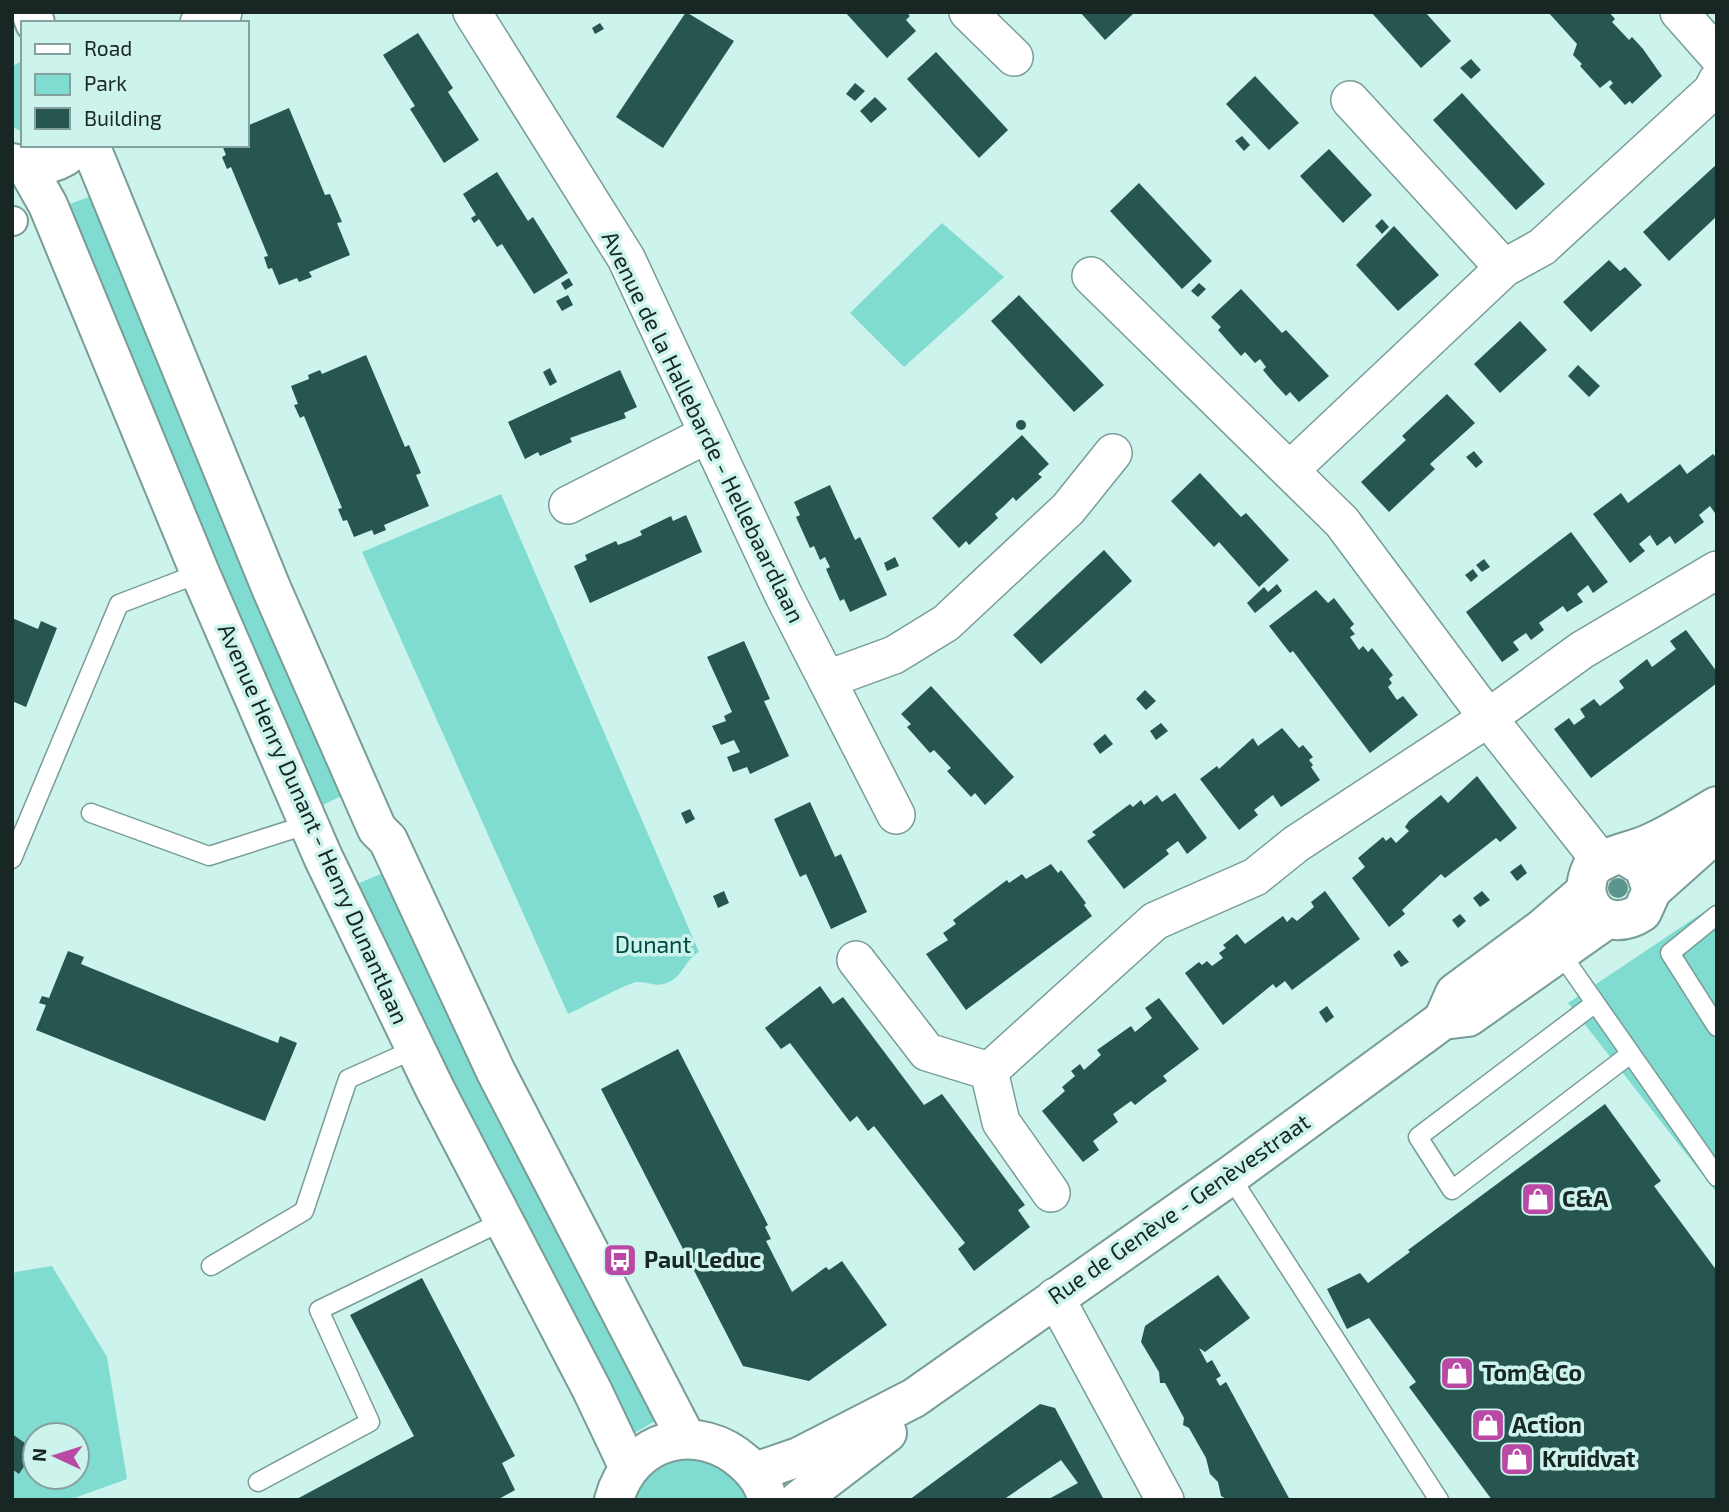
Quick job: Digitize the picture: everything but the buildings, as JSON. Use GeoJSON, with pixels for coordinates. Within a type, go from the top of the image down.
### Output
{"type":"FeatureCollection","features":[{"type":"Feature","properties":{"kind":"street"},"geometry":{"type":"LineString","coordinates":[[204,21],[223,12]]}},
{"type":"Feature","properties":{"kind":"street","name":"Avenue de la Hallebarde - Hellebaardlaan"},"geometry":{"type":"LineString","coordinates":[[472,12],[626,258],[784,596],[896,815]]}},
{"type":"Feature","properties":{"kind":"street"},"geometry":{"type":"LineString","coordinates":[[968,12],[1014,57]]}},
{"type":"Feature","properties":{"kind":"street"},"geometry":{"type":"LineString","coordinates":[[1679,12],[1717,55]]}},
{"type":"Feature","properties":{"kind":"street"},"geometry":{"type":"LineString","coordinates":[[1291,469],[1504,268],[1542,247],[1712,90],[1717,81]]}},
{"type":"Feature","properties":{"kind":"street"},"geometry":{"type":"LineString","coordinates":[[1350,100],[1504,268]]}},
{"type":"Feature","properties":{"kind":"street","name":"Avenue Henry Dunant - Henry Dunantlaan"},"geometry":{"type":"LineString","coordinates":[[19,164],[49,164],[70,154],[77,147]]}},
{"type":"Feature","properties":{"kind":"street"},"geometry":{"type":"LineString","coordinates":[[91,147],[271,590],[377,830],[388,840],[496,1072],[686,1438]]}},
{"type":"Feature","properties":{"kind":"street","name":"Avenue Henry Dunant - Henry Dunantlaan"},"geometry":{"type":"LineString","coordinates":[[19,164],[48,205],[200,573],[309,824],[415,1049],[593,1390],[622,1484]]}},
{"type":"Feature","properties":{"kind":"street"},"geometry":{"type":"LineString","coordinates":[[1091,276],[1258,443],[1291,469],[1342,522],[1488,718],[1604,882],[1644,867],[1652,890]]}},
{"type":"Feature","properties":{"kind":"street"},"geometry":{"type":"LineString","coordinates":[[568,505],[708,434]]}},
{"type":"Feature","properties":{"kind":"street"},"geometry":{"type":"LineString","coordinates":[[828,680],[894,655],[946,623],[1068,509],[1113,453]]}},
{"type":"Feature","properties":{"kind":"street"},"geometry":{"type":"LineString","coordinates":[[989,1071],[1155,921],[1255,877],[1296,844],[1488,718],[1582,650],[1717,570]]}},
{"type":"Feature","properties":{"kind":"street","name":"Rue de Genève - Genèvestraat"},"geometry":{"type":"LineString","coordinates":[[622,1484],[654,1447],[686,1438],[711,1441],[729,1448],[761,1486],[799,1457],[914,1398],[1230,1176],[1443,1020],[1468,1017],[1552,940],[1604,882],[1656,841],[1717,806]]}},
{"type":"Feature","properties":{"kind":"street","name":"Rue de Genève - Genèvestraat"},"geometry":{"type":"LineString","coordinates":[[1604,882],[1632,919],[1642,912],[1652,890],[1713,840]]}},
{"type":"Feature","properties":{"kind":"street"},"geometry":{"type":"LineString","coordinates":[[856,960],[927,1052],[989,1071]]}},
{"type":"Feature","properties":{"kind":"street"},"geometry":{"type":"LineString","coordinates":[[989,1071],[1002,1122],[1051,1193]]}},
{"type":"Feature","properties":{"kind":"street"},"geometry":{"type":"LineString","coordinates":[[1055,1297],[1166,1500]]}},
{"type":"Feature","properties":{"kind":"street","name":"Rue de Genève - Genèvestraat"},"geometry":{"type":"LineString","coordinates":[[799,1500],[886,1434],[914,1398]]}},
{"type":"Feature","properties":{"kind":"lane"},"geometry":{"type":"LineString","coordinates":[[12,859],[118,604],[200,573]]}},
{"type":"Feature","properties":{"kind":"lane"},"geometry":{"type":"LineString","coordinates":[[90,813],[209,856],[309,824]]}},
{"type":"Feature","properties":{"kind":"lane"},"geometry":{"type":"LineString","coordinates":[[1717,915],[1670,953],[1717,1027]]}},
{"type":"Feature","properties":{"kind":"lane"},"geometry":{"type":"LineString","coordinates":[[1552,940],[1629,1055],[1717,1177]]}},
{"type":"Feature","properties":{"kind":"lane"},"geometry":{"type":"LineString","coordinates":[[1594,1004],[1418,1137],[1451,1190],[1629,1055]]}},
{"type":"Feature","properties":{"kind":"lane"},"geometry":{"type":"LineString","coordinates":[[211,1266],[304,1210],[348,1079],[415,1049]]}},
{"type":"Feature","properties":{"kind":"lane"},"geometry":{"type":"LineString","coordinates":[[1230,1176],[1439,1500]]}},
{"type":"Feature","properties":{"kind":"lane"},"geometry":{"type":"LineString","coordinates":[[258,1482],[370,1422],[319,1310],[503,1221]]}},
{"type":"Feature","properties":{"kind":"green space"},"geometry":{"type":"Polygon","coordinates":[[[21,62],[21,131],[12,127],[12,66],[21,62]]]}},
{"type":"Feature","properties":{"kind":"green space"},"geometry":{"type":"Polygon","coordinates":[[[94,195],[346,794],[314,809],[59,208],[94,195]]]}},
{"type":"Feature","properties":{"kind":"green space"},"geometry":{"type":"Polygon","coordinates":[[[942,223],[1004,277],[904,367],[850,313],[942,223]]]}},
{"type":"Feature","properties":{"kind":"green space","name":"Dunant"},"geometry":{"type":"Polygon","coordinates":[[[501,494],[699,952],[669,982],[661,985],[632,983],[568,1014],[362,552],[501,494]]]}},
{"type":"Feature","properties":{"kind":"green space"},"geometry":{"type":"Polygon","coordinates":[[[385,872],[657,1420],[622,1440],[350,887],[385,872]]]}},
{"type":"Feature","properties":{"kind":"green space"},"geometry":{"type":"Polygon","coordinates":[[[1717,903],[1717,1193],[1568,1003],[1717,903]]]}},
{"type":"Feature","properties":{"kind":"green space"},"geometry":{"type":"Polygon","coordinates":[[[52,1266],[107,1357],[127,1479],[69,1500],[12,1500],[12,1285],[15,1272],[52,1266]]]}},
{"type":"Feature","properties":{"kind":"green space"},"geometry":{"type":"Polygon","coordinates":[[[691,1454],[731,1468],[751,1500],[632,1500],[642,1481],[655,1468],[691,1454]]]}},
{"type":"Feature","properties":{"kind":"place","name":"C&A"},"geometry":{"type":"Point","coordinates":[1538,1199]}},
{"type":"Feature","properties":{"kind":"place","name":"Paul Leduc"},"geometry":{"type":"Point","coordinates":[620,1260]}},
{"type":"Feature","properties":{"kind":"place","name":"Tom & Co"},"geometry":{"type":"Point","coordinates":[1457,1373]}},
{"type":"Feature","properties":{"kind":"place","name":"Action"},"geometry":{"type":"Point","coordinates":[1488,1425]}},
{"type":"Feature","properties":{"kind":"place","name":"Kruidvat"},"geometry":{"type":"Point","coordinates":[1517,1459]}}]}
